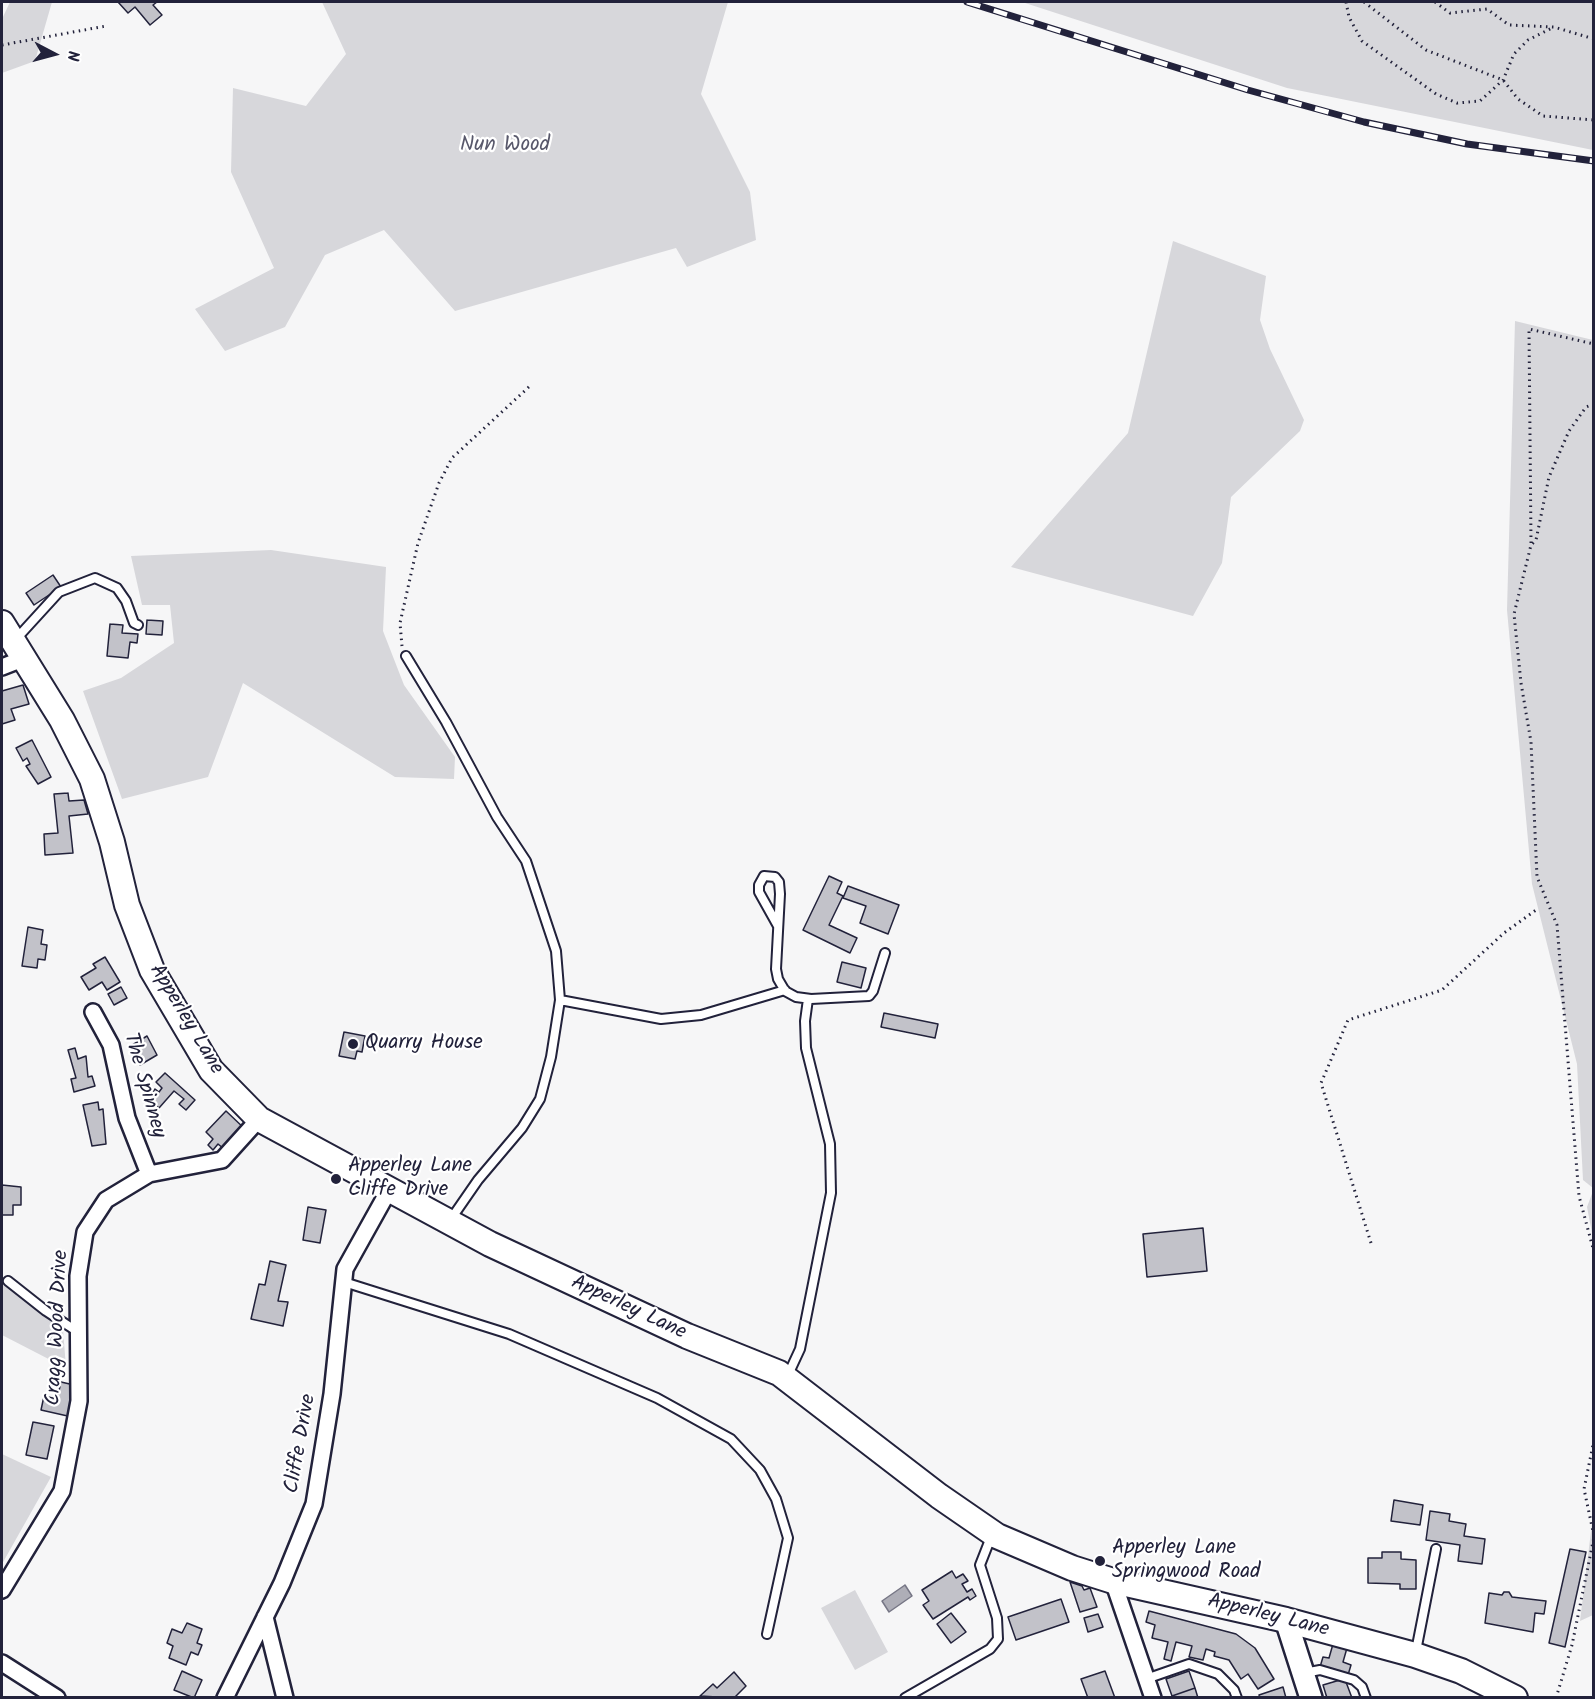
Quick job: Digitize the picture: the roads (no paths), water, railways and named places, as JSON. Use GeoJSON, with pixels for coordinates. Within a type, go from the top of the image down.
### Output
{"type":"FeatureCollection","features":[{"type":"Feature","properties":{"kind":"highway","name":"Apperley Lane"},"geometry":{"type":"LineString","coordinates":[[13,641],[62,720],[92,779],[112,842],[127,905],[152,970],[210,1070],[259,1119],[449,1222],[687,1336],[787,1378],[939,1496],[993,1533],[1072,1568],[1113,1581],[1286,1620],[1415,1655],[1461,1671],[1515,1698]]}},
{"type":"Feature","properties":{"kind":"main road"},"geometry":{"type":"LineString","coordinates":[[1252,1612],[1295,1653]]}},
{"type":"Feature","properties":{"kind":"main road"},"geometry":{"type":"LineString","coordinates":[[1286,1620],[1311,1698]]}},
{"type":"Feature","properties":{"kind":"street"},"geometry":{"type":"LineString","coordinates":[[2,667],[13,641]]}},
{"type":"Feature","properties":{"kind":"street","name":"The Spinney"},"geometry":{"type":"LineString","coordinates":[[93,1012],[111,1045],[126,1118],[149,1174]]}},
{"type":"Feature","properties":{"kind":"street","name":"Cragg Wood Drive"},"geometry":{"type":"LineString","coordinates":[[2,1590],[62,1491],[79,1401],[78,1276],[86,1232],[106,1200],[149,1174],[222,1160],[259,1119]]}},
{"type":"Feature","properties":{"kind":"street","name":"Cliffe Drive"},"geometry":{"type":"LineString","coordinates":[[225,1698],[265,1617],[314,1504],[332,1394],[345,1269],[389,1190]]}},
{"type":"Feature","properties":{"kind":"street"},"geometry":{"type":"LineString","coordinates":[[1113,1581],[1153,1698]]}},
{"type":"Feature","properties":{"kind":"street"},"geometry":{"type":"LineString","coordinates":[[265,1617],[285,1698]]}},
{"type":"Feature","properties":{"kind":"street"},"geometry":{"type":"LineString","coordinates":[[2,1663],[57,1698]]}},
{"type":"Feature","properties":{"kind":"lane"},"geometry":{"type":"LineString","coordinates":[[13,641],[59,592],[95,578],[117,588],[126,601],[134,623],[138,625]]}},
{"type":"Feature","properties":{"kind":"lane"},"geometry":{"type":"LineString","coordinates":[[406,656],[446,722],[497,817],[526,861],[556,951],[560,1000],[551,1057],[540,1099],[522,1128],[478,1180],[449,1222]]}},
{"type":"Feature","properties":{"kind":"lane"},"geometry":{"type":"LineString","coordinates":[[778,926],[759,892],[759,885],[764,876],[775,877],[779,882],[778,926],[776,969],[784,990],[796,997],[808,999],[868,996],[873,991],[885,953]]}},
{"type":"Feature","properties":{"kind":"lane"},"geometry":{"type":"LineString","coordinates":[[560,1000],[662,1019],[701,1015],[784,990]]}},
{"type":"Feature","properties":{"kind":"lane"},"geometry":{"type":"LineString","coordinates":[[787,1378],[800,1348],[831,1193],[830,1144],[806,1048],[805,1021],[808,999]]}},
{"type":"Feature","properties":{"kind":"lane"},"geometry":{"type":"LineString","coordinates":[[8,1281],[46,1311],[78,1332]]}},
{"type":"Feature","properties":{"kind":"lane"},"geometry":{"type":"LineString","coordinates":[[344,1282],[509,1334],[657,1398],[731,1439],[760,1470],[776,1499],[788,1538],[767,1634]]}},
{"type":"Feature","properties":{"kind":"lane"},"geometry":{"type":"LineString","coordinates":[[905,1698],[990,1649],[998,1639],[997,1618],[980,1565],[983,1552],[993,1533]]}},
{"type":"Feature","properties":{"kind":"lane"},"geometry":{"type":"LineString","coordinates":[[1415,1655],[1436,1549]]}},
{"type":"Feature","properties":{"kind":"lane"},"geometry":{"type":"LineString","coordinates":[[1146,1679],[1189,1664],[1218,1674],[1234,1690],[1237,1698]]}},
{"type":"Feature","properties":{"kind":"lane"},"geometry":{"type":"LineString","coordinates":[[1302,1674],[1320,1670],[1354,1680],[1362,1687],[1366,1698]]}},
{"type":"Feature","properties":{"kind":"railway"},"geometry":{"type":"LineString","coordinates":[[967,2],[1248,90],[1364,122],[1467,144],[1594,161]]}},
{"type":"Feature","properties":{"kind":"place","name":"Quarry House"},"geometry":{"type":"Point","coordinates":[353,1044]}},
{"type":"Feature","properties":{"kind":"place","name":"Apperley Lane Cliffe Drive"},"geometry":{"type":"Point","coordinates":[336,1179]}},
{"type":"Feature","properties":{"kind":"place","name":"Apperley Lane Springwood Road"},"geometry":{"type":"Point","coordinates":[1100,1561]}},
{"type":"Feature","properties":{"kind":"park label","name":"Nun Wood"},"geometry":{"type":"Point","coordinates":[505,146]}}]}
